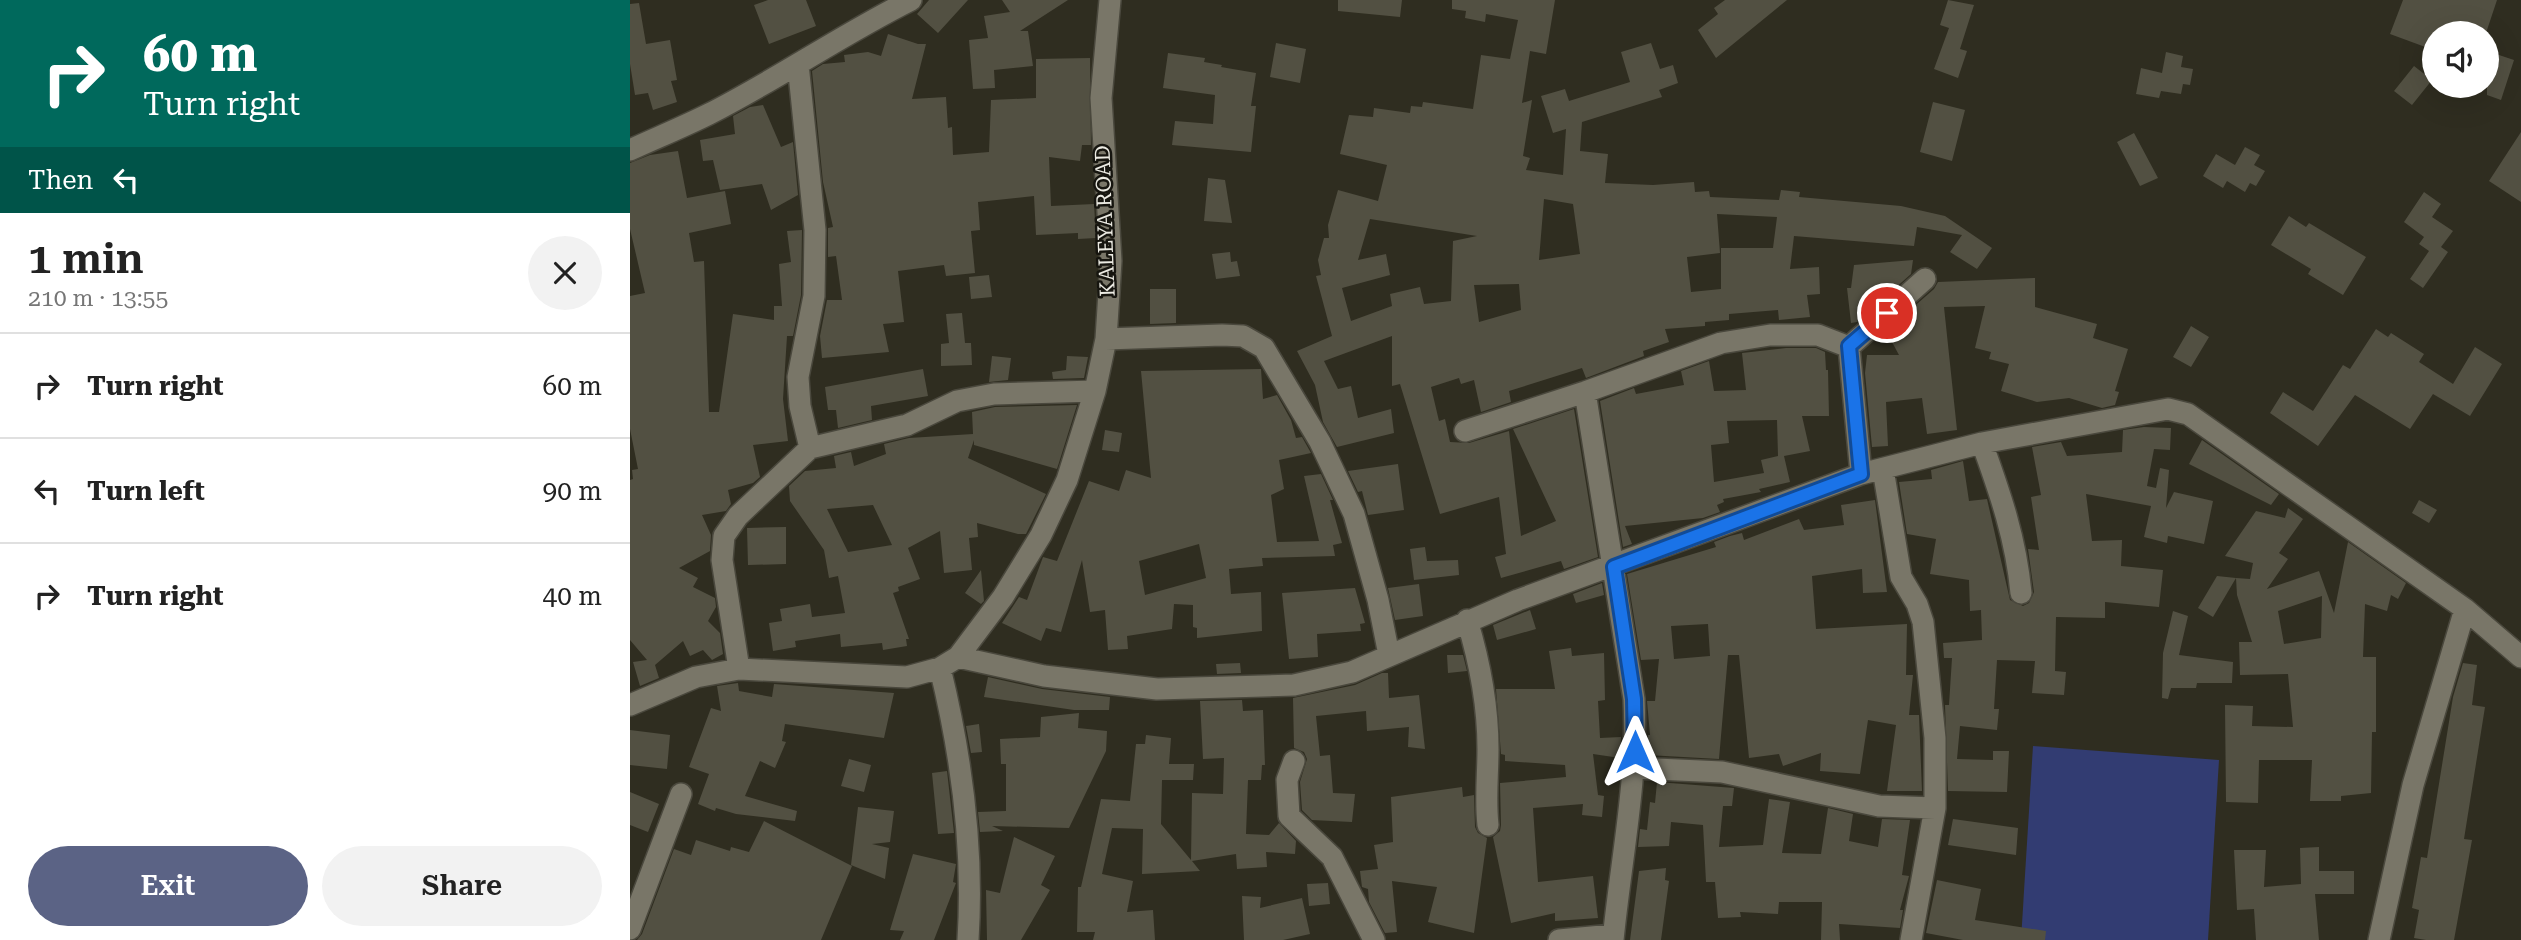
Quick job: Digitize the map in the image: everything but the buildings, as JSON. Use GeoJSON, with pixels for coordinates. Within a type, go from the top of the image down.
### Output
{"type":"FeatureCollection","features":[{"type":"Feature","properties":{"kind":"street"},"geometry":{"type":"LineString","coordinates":[[630,150],[710,113],[798,64],[825,45],[911,0]]}},
{"type":"Feature","properties":{"kind":"street","name":"KALEYA ROAD"},"geometry":{"type":"LineString","coordinates":[[949,663],[1003,597],[1041,535],[1067,480],[1096,391],[1106,339],[1111,261],[1101,98],[1110,0]]}},
{"type":"Feature","properties":{"kind":"street"},"geometry":{"type":"LineString","coordinates":[[798,64],[816,263],[814,296],[799,377],[800,405],[810,448]]}},
{"type":"Feature","properties":{"kind":"street"},"geometry":{"type":"LineString","coordinates":[[1849,346],[1924,279]]}},
{"type":"Feature","properties":{"kind":"street"},"geometry":{"type":"LineString","coordinates":[[1465,431],[1585,393],[1721,343],[1770,335],[1818,335],[1849,346]]}},
{"type":"Feature","properties":{"kind":"street"},"geometry":{"type":"LineString","coordinates":[[1106,339],[1243,336],[1264,348],[1320,442],[1354,514],[1378,600],[1389,654]]}},
{"type":"Feature","properties":{"kind":"street"},"geometry":{"type":"LineString","coordinates":[[1849,346],[1861,474]]}},
{"type":"Feature","properties":{"kind":"street"},"geometry":{"type":"LineString","coordinates":[[738,669],[722,560],[724,537],[738,516],[810,448],[907,425],[957,401],[995,394],[1096,391]]}},
{"type":"Feature","properties":{"kind":"street"},"geometry":{"type":"LineString","coordinates":[[1559,940],[1613,938],[1634,768],[1634,699],[1585,393]]}},
{"type":"Feature","properties":{"kind":"street"},"geometry":{"type":"LineString","coordinates":[[630,705],[696,677],[738,669],[907,677],[949,663],[1157,690],[1294,685],[1352,672],[1467,620],[1861,474],[1982,443],[2168,409],[2188,414],[2465,609],[2521,657]]}},
{"type":"Feature","properties":{"kind":"street"},"geometry":{"type":"LineString","coordinates":[[1982,443],[2010,521],[2018,554],[2021,593]]}},
{"type":"Feature","properties":{"kind":"street"},"geometry":{"type":"LineString","coordinates":[[1883,469],[1901,577],[1917,604],[1923,622],[1935,738],[1935,808],[1910,940]]}},
{"type":"Feature","properties":{"kind":"street"},"geometry":{"type":"LineString","coordinates":[[2379,940],[2413,785],[2465,609]]}},
{"type":"Feature","properties":{"kind":"street"},"geometry":{"type":"LineString","coordinates":[[1467,620],[1479,659],[1486,702],[1488,751],[1485,798],[1488,825]]}},
{"type":"Feature","properties":{"kind":"street"},"geometry":{"type":"LineString","coordinates":[[949,663],[967,814],[971,899],[968,940]]}},
{"type":"Feature","properties":{"kind":"street"},"geometry":{"type":"LineString","coordinates":[[1294,761],[1287,780],[1289,816],[1332,857],[1374,940]]}},
{"type":"Feature","properties":{"kind":"street"},"geometry":{"type":"LineString","coordinates":[[1634,768],[1722,772],[1879,806],[1935,808]]}},
{"type":"Feature","properties":{"kind":"street"},"geometry":{"type":"LineString","coordinates":[[630,929],[636,890],[681,794]]}},
{"type":"Feature","properties":{"kind":"shaded area"},"geometry":{"type":"Polygon","coordinates":[[[2033,746],[2219,760],[2208,940],[2021,940],[2033,746]]]}},
{"type":"Feature","properties":{"kind":"route"},"geometry":{"type":"LineString","coordinates":[[1635,752],[1634,699],[1616,601],[1614,567],[1861,474],[1849,346],[1887,313]]}}]}
